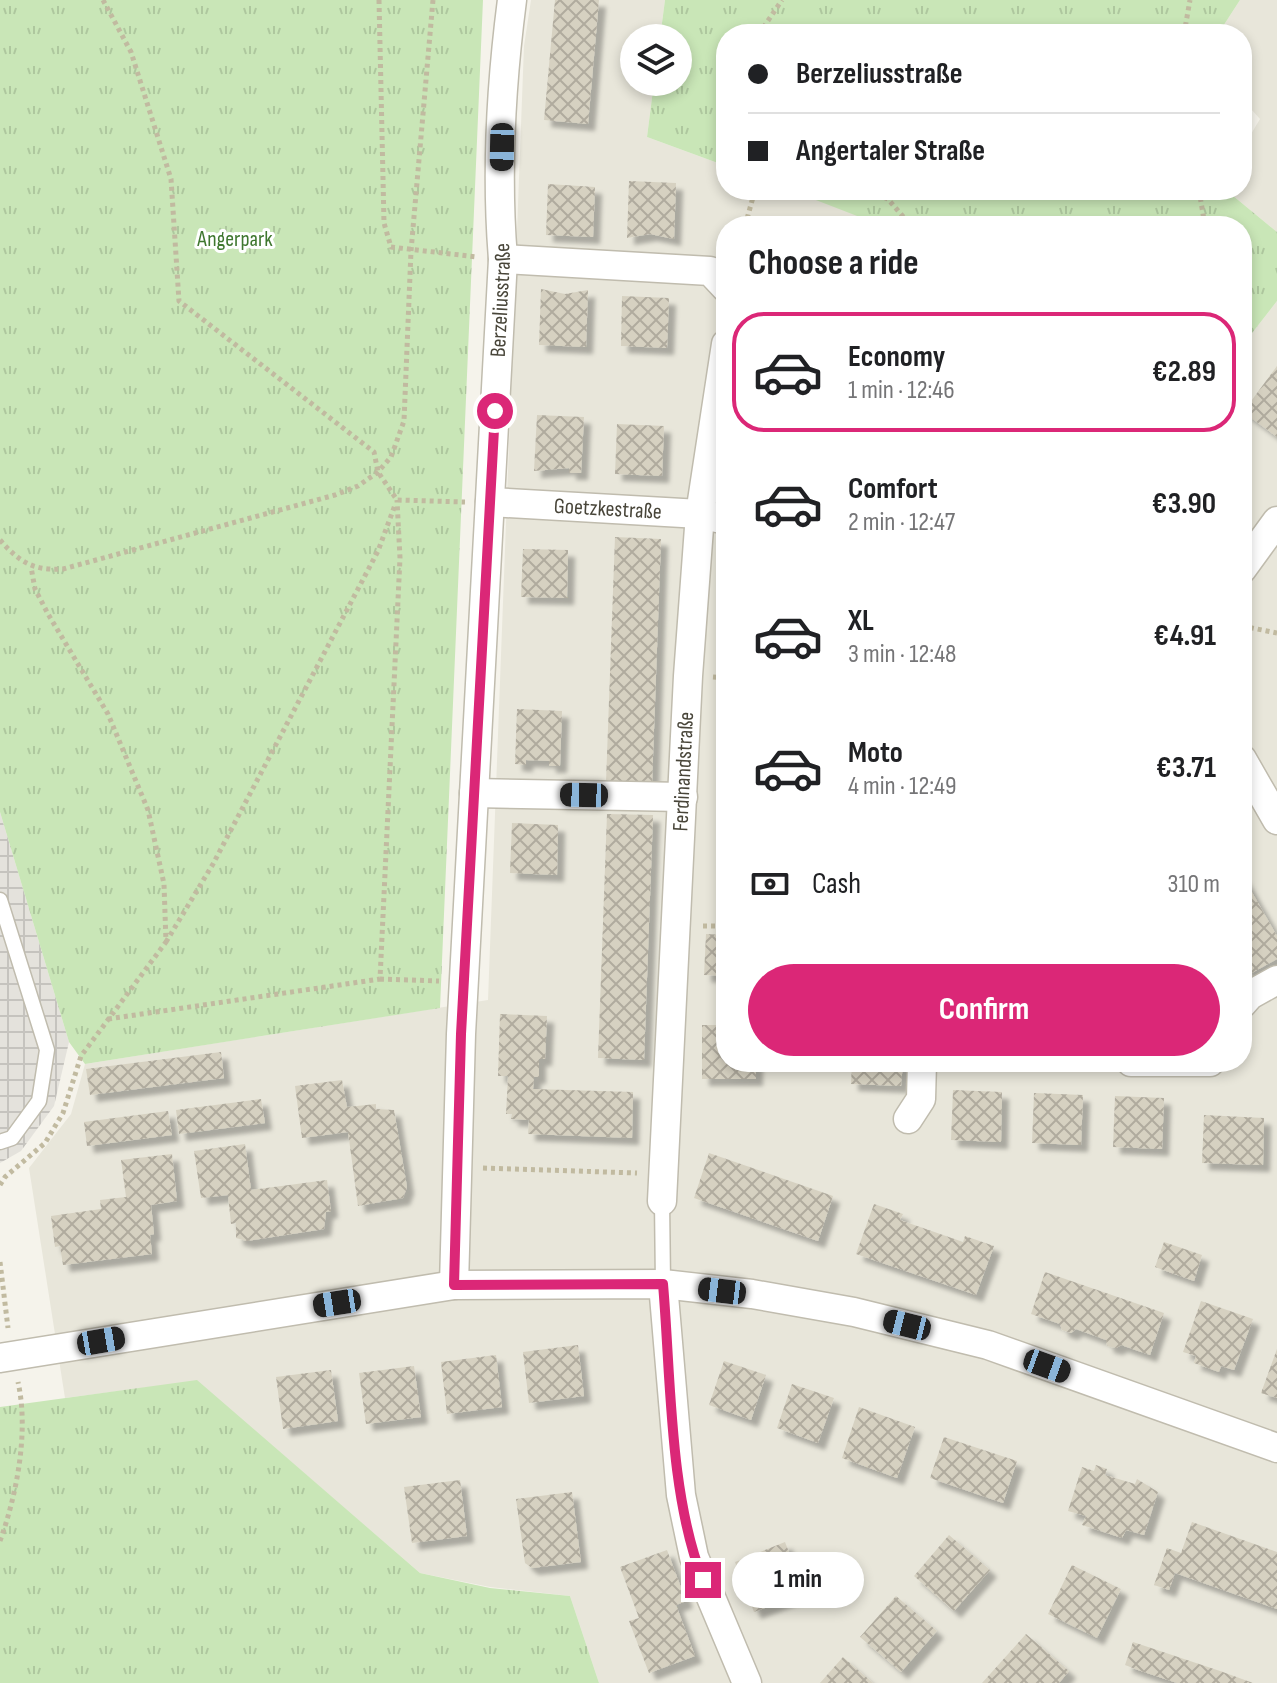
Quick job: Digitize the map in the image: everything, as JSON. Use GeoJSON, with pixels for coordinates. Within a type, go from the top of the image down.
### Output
{"type":"FeatureCollection","features":[{"type":"Feature","properties":{"kind":"street","name":"Berzeliusstraße"},"geometry":{"type":"LineString","coordinates":[[454,1285],[465,981],[490,502],[490,258],[501,210],[504,84],[512,0]]}},
{"type":"Feature","properties":{"kind":"street"},"geometry":{"type":"LineString","coordinates":[[490,258],[710,271],[716,277]]}},
{"type":"Feature","properties":{"kind":"street","name":"Ferdinandstraße"},"geometry":{"type":"LineString","coordinates":[[662,1187],[683,797],[716,477]]}},
{"type":"Feature","properties":{"kind":"street","name":"Goetzkestraße"},"geometry":{"type":"LineString","coordinates":[[490,502],[713,517]]}},
{"type":"Feature","properties":{"kind":"street"},"geometry":{"type":"LineString","coordinates":[[1252,555],[1277,521]]}},
{"type":"Feature","properties":{"kind":"street"},"geometry":{"type":"LineString","coordinates":[[1252,776],[1277,820]]}},
{"type":"Feature","properties":{"kind":"street"},"geometry":{"type":"LineString","coordinates":[[474,793],[683,797]]}},
{"type":"Feature","properties":{"kind":"street"},"geometry":{"type":"LineString","coordinates":[[1252,994],[1277,980]]}},
{"type":"Feature","properties":{"kind":"street"},"geometry":{"type":"LineString","coordinates":[[908,1119],[921,1099],[922,1072]]}},
{"type":"Feature","properties":{"kind":"street"},"geometry":{"type":"LineString","coordinates":[[663,1284],[681,1495],[694,1557],[747,1683]]}},
{"type":"Feature","properties":{"kind":"street"},"geometry":{"type":"LineString","coordinates":[[6,1358],[454,1285],[663,1284],[752,1294],[854,1312],[988,1345],[1277,1448]]}},
{"type":"Feature","properties":{"kind":"lane"},"geometry":{"type":"LineString","coordinates":[[0,900],[47,1050],[39,1101],[12,1138],[0,1142]]}},
{"type":"Feature","properties":{"kind":"lane"},"geometry":{"type":"LineString","coordinates":[[662,1187],[663,1284]]}},
{"type":"Feature","properties":{"kind":"path"},"geometry":{"type":"LineString","coordinates":[[103,0],[131,52],[171,179],[179,301],[374,452],[378,472],[397,500],[400,558],[380,979]]}},
{"type":"Feature","properties":{"kind":"path"},"geometry":{"type":"LineString","coordinates":[[379,0],[384,223],[391,247],[490,258]]}},
{"type":"Feature","properties":{"kind":"path"},"geometry":{"type":"LineString","coordinates":[[0,540],[14,556],[31,567],[63,569],[320,499],[358,486],[378,472],[391,457],[404,421],[411,251],[433,0]]}},
{"type":"Feature","properties":{"kind":"path"},"geometry":{"type":"LineString","coordinates":[[766,24],[782,0]]}},
{"type":"Feature","properties":{"kind":"path"},"geometry":{"type":"LineString","coordinates":[[1186,24],[1190,0]]}},
{"type":"Feature","properties":{"kind":"path"},"geometry":{"type":"LineString","coordinates":[[889,200],[902,216]]}},
{"type":"Feature","properties":{"kind":"path"},"geometry":{"type":"LineString","coordinates":[[397,500],[490,502]]}},
{"type":"Feature","properties":{"kind":"path"},"geometry":{"type":"LineString","coordinates":[[0,1185],[45,1143],[63,1113],[81,1056],[166,942],[213,864],[378,551],[397,500]]}},
{"type":"Feature","properties":{"kind":"path"},"geometry":{"type":"LineString","coordinates":[[31,567],[35,589],[108,714],[148,810],[164,884],[166,942]]}},
{"type":"Feature","properties":{"kind":"path"},"geometry":{"type":"LineString","coordinates":[[1252,628],[1277,633]]}},
{"type":"Feature","properties":{"kind":"path"},"geometry":{"type":"LineString","coordinates":[[108,1019],[380,979],[465,981]]}},
{"type":"Feature","properties":{"kind":"path"},"geometry":{"type":"LineString","coordinates":[[458,1168],[662,1187]]}},
{"type":"Feature","properties":{"kind":"path"},"geometry":{"type":"LineString","coordinates":[[0,1262],[6,1358],[24,1407],[11,1511],[0,1541]]}},
{"type":"Feature","properties":{"kind":"shaded area"},"geometry":{"type":"Polygon","coordinates":[[[531,0],[665,0],[662,24],[620,24],[620,96],[652,96],[647,137],[716,162],[716,200],[818,200],[862,216],[716,216],[716,1072],[1252,1072],[1252,333],[1277,301],[1277,1683],[599,1683],[570,1596],[490,1587],[420,1573],[197,1381],[65,1398],[29,1168],[71,1114],[85,1064],[488,1000],[524,46],[531,0]]]}},
{"type":"Feature","properties":{"kind":"shaded area"},"geometry":{"type":"Polygon","coordinates":[[[1240,0],[1277,0],[1277,232],[1238,200],[1252,200],[1252,132],[1260,119],[1252,110],[1252,24],[1224,24],[1240,0]]]}},
{"type":"Feature","properties":{"kind":"shaded area"},"geometry":{"type":"Polygon","coordinates":[[[0,812],[69,1042],[54,1106],[21,1151],[0,1163],[0,812]]]}},
{"type":"Feature","properties":{"kind":"green space","name":"Angerpark"},"geometry":{"type":"Polygon","coordinates":[[[0,0],[483,0],[440,1008],[85,1064],[69,1042],[0,812],[0,0]]]}},
{"type":"Feature","properties":{"kind":"green space"},"geometry":{"type":"Polygon","coordinates":[[[665,0],[1240,0],[1224,24],[716,24],[716,162],[647,137],[652,96],[692,96],[692,24],[662,24],[665,0]]]}},
{"type":"Feature","properties":{"kind":"green space"},"geometry":{"type":"Polygon","coordinates":[[[816,200],[1238,200],[1277,232],[1277,301],[1252,333],[1252,216],[857,216],[816,200]]]}},
{"type":"Feature","properties":{"kind":"green space"},"geometry":{"type":"Polygon","coordinates":[[[197,1380],[420,1573],[490,1588],[570,1596],[599,1683],[0,1683],[0,1407],[197,1380]]]}},
{"type":"Feature","properties":{"kind":"building"},"geometry":{"type":"Polygon","coordinates":[[[555,0],[599,0],[588,124],[544,120],[555,0]]]}},
{"type":"Feature","properties":{"kind":"building"},"geometry":{"type":"Polygon","coordinates":[[[629,181],[676,183],[674,239],[650,234],[627,238],[629,181]]]}},
{"type":"Feature","properties":{"kind":"building"},"geometry":{"type":"Polygon","coordinates":[[[548,184],[595,187],[593,237],[546,235],[548,184]]]}},
{"type":"Feature","properties":{"kind":"building"},"geometry":{"type":"Polygon","coordinates":[[[541,289],[565,294],[588,290],[586,347],[539,345],[541,289]]]}},
{"type":"Feature","properties":{"kind":"building"},"geometry":{"type":"Polygon","coordinates":[[[622,296],[669,298],[667,348],[621,346],[622,296]]]}},
{"type":"Feature","properties":{"kind":"building"},"geometry":{"type":"Polygon","coordinates":[[[1277,366],[1277,437],[1252,419],[1252,400],[1277,366]]]}},
{"type":"Feature","properties":{"kind":"building"},"geometry":{"type":"Polygon","coordinates":[[[537,415],[584,417],[581,473],[569,473],[569,468],[534,471],[537,415]]]}},
{"type":"Feature","properties":{"kind":"building"},"geometry":{"type":"Polygon","coordinates":[[[617,424],[664,426],[662,476],[615,474],[617,424]]]}},
{"type":"Feature","properties":{"kind":"building"},"geometry":{"type":"Polygon","coordinates":[[[615,537],[661,539],[652,784],[606,782],[615,537]]]}},
{"type":"Feature","properties":{"kind":"building"},"geometry":{"type":"Polygon","coordinates":[[[523,549],[568,550],[567,598],[521,597],[523,549]]]}},
{"type":"Feature","properties":{"kind":"building"},"geometry":{"type":"Polygon","coordinates":[[[517,709],[562,711],[560,766],[549,766],[549,761],[526,760],[526,765],[515,764],[517,709]]]}},
{"type":"Feature","properties":{"kind":"building"},"geometry":{"type":"Polygon","coordinates":[[[607,814],[653,815],[644,1060],[598,1058],[607,814]]]}},
{"type":"Feature","properties":{"kind":"building"},"geometry":{"type":"Polygon","coordinates":[[[512,823],[558,825],[557,875],[510,873],[512,823]]]}},
{"type":"Feature","properties":{"kind":"building"},"geometry":{"type":"Polygon","coordinates":[[[1252,892],[1277,936],[1277,959],[1252,973],[1252,892]]]}},
{"type":"Feature","properties":{"kind":"building"},"geometry":{"type":"Polygon","coordinates":[[[706,934],[716,934],[716,976],[704,975],[706,934]]]}},
{"type":"Feature","properties":{"kind":"building"},"geometry":{"type":"Polygon","coordinates":[[[500,1014],[547,1016],[545,1059],[539,1059],[539,1077],[534,1077],[533,1089],[633,1092],[632,1138],[528,1134],[529,1120],[511,1119],[512,1114],[506,1114],[508,1076],[498,1076],[500,1014]]]}},
{"type":"Feature","properties":{"kind":"building"},"geometry":{"type":"Polygon","coordinates":[[[702,1025],[716,1025],[716,1072],[756,1072],[756,1079],[702,1079],[702,1025]]]}},
{"type":"Feature","properties":{"kind":"building"},"geometry":{"type":"Polygon","coordinates":[[[221,1052],[224,1078],[90,1095],[86,1069],[221,1052]]]}},
{"type":"Feature","properties":{"kind":"building"},"geometry":{"type":"Polygon","coordinates":[[[852,1072],[902,1072],[901,1086],[851,1084],[852,1072]]]}},
{"type":"Feature","properties":{"kind":"building"},"geometry":{"type":"Polygon","coordinates":[[[342,1080],[347,1107],[376,1104],[376,1109],[394,1110],[407,1187],[403,1198],[358,1206],[348,1132],[302,1138],[295,1086],[342,1080]]]}},
{"type":"Feature","properties":{"kind":"building"},"geometry":{"type":"Polygon","coordinates":[[[953,1090],[1002,1092],[1001,1142],[951,1140],[953,1090]]]}},
{"type":"Feature","properties":{"kind":"building"},"geometry":{"type":"Polygon","coordinates":[[[1034,1093],[1083,1095],[1081,1145],[1032,1143],[1034,1093]]]}},
{"type":"Feature","properties":{"kind":"building"},"geometry":{"type":"Polygon","coordinates":[[[1115,1096],[1164,1098],[1162,1149],[1113,1147],[1115,1096]]]}},
{"type":"Feature","properties":{"kind":"building"},"geometry":{"type":"Polygon","coordinates":[[[261,1099],[265,1123],[179,1134],[176,1110],[261,1099]]]}},
{"type":"Feature","properties":{"kind":"building"},"geometry":{"type":"Polygon","coordinates":[[[168,1111],[172,1135],[87,1146],[84,1122],[168,1111]]]}},
{"type":"Feature","properties":{"kind":"building"},"geometry":{"type":"Polygon","coordinates":[[[1204,1115],[1264,1118],[1263,1165],[1202,1163],[1204,1115]]]}},
{"type":"Feature","properties":{"kind":"building"},"geometry":{"type":"Polygon","coordinates":[[[245,1144],[251,1190],[327,1180],[331,1211],[326,1212],[324,1229],[247,1241],[236,1238],[236,1223],[231,1224],[228,1195],[201,1198],[194,1151],[245,1144]]]}},
{"type":"Feature","properties":{"kind":"building"},"geometry":{"type":"Polygon","coordinates":[[[709,1153],[833,1196],[818,1241],[694,1198],[709,1153]]]}},
{"type":"Feature","properties":{"kind":"building"},"geometry":{"type":"Polygon","coordinates":[[[172,1154],[177,1201],[151,1205],[154,1234],[150,1235],[152,1254],[63,1265],[60,1246],[55,1247],[51,1216],[101,1209],[100,1200],[126,1197],[121,1160],[172,1154]]]}},
{"type":"Feature","properties":{"kind":"building"},"geometry":{"type":"Polygon","coordinates":[[[874,1204],[903,1214],[900,1220],[963,1242],[965,1236],[994,1246],[976,1295],[856,1254],[874,1204]]]}},
{"type":"Feature","properties":{"kind":"building"},"geometry":{"type":"Polygon","coordinates":[[[1164,1242],[1202,1255],[1194,1281],[1155,1267],[1164,1242]]]}},
{"type":"Feature","properties":{"kind":"building"},"geometry":{"type":"Polygon","coordinates":[[[1045,1272],[1164,1313],[1150,1355],[1121,1345],[1116,1348],[1107,1346],[1106,1340],[1076,1329],[1071,1333],[1062,1330],[1060,1324],[1031,1314],[1045,1272]]]}},
{"type":"Feature","properties":{"kind":"building"},"geometry":{"type":"Polygon","coordinates":[[[1201,1301],[1253,1319],[1234,1370],[1221,1366],[1219,1372],[1194,1363],[1196,1356],[1183,1352],[1201,1301]]]}},
{"type":"Feature","properties":{"kind":"building"},"geometry":{"type":"Polygon","coordinates":[[[578,1345],[584,1396],[529,1403],[523,1352],[578,1345]]]}},
{"type":"Feature","properties":{"kind":"building"},"geometry":{"type":"Polygon","coordinates":[[[1277,1349],[1277,1398],[1261,1393],[1277,1349]]]}},
{"type":"Feature","properties":{"kind":"building"},"geometry":{"type":"Polygon","coordinates":[[[496,1355],[502,1407],[447,1414],[441,1362],[496,1355]]]}},
{"type":"Feature","properties":{"kind":"building"},"geometry":{"type":"Polygon","coordinates":[[[724,1361],[766,1375],[751,1420],[709,1405],[724,1361]]]}},
{"type":"Feature","properties":{"kind":"building"},"geometry":{"type":"Polygon","coordinates":[[[414,1366],[421,1417],[366,1424],[359,1373],[414,1366]]]}},
{"type":"Feature","properties":{"kind":"building"},"geometry":{"type":"Polygon","coordinates":[[[331,1370],[338,1421],[283,1429],[276,1377],[331,1370]]]}},
{"type":"Feature","properties":{"kind":"building"},"geometry":{"type":"Polygon","coordinates":[[[792,1384],[834,1398],[818,1443],[777,1428],[792,1384]]]}},
{"type":"Feature","properties":{"kind":"building"},"geometry":{"type":"Polygon","coordinates":[[[859,1407],[915,1427],[897,1478],[842,1458],[859,1407]]]}},
{"type":"Feature","properties":{"kind":"building"},"geometry":{"type":"Polygon","coordinates":[[[944,1437],[1017,1461],[1003,1503],[930,1478],[944,1437]]]}},
{"type":"Feature","properties":{"kind":"building"},"geometry":{"type":"Polygon","coordinates":[[[1096,1465],[1107,1469],[1105,1475],[1135,1484],[1137,1479],[1158,1492],[1144,1535],[1126,1530],[1122,1538],[1082,1525],[1086,1516],[1068,1511],[1082,1467],[1094,1471],[1096,1465]]]}},
{"type":"Feature","properties":{"kind":"building"},"geometry":{"type":"Polygon","coordinates":[[[460,1480],[467,1536],[412,1543],[404,1487],[460,1480]]]}},
{"type":"Feature","properties":{"kind":"building"},"geometry":{"type":"Polygon","coordinates":[[[572,1492],[581,1562],[532,1568],[525,1563],[516,1499],[572,1492]]]}},
{"type":"Feature","properties":{"kind":"building"},"geometry":{"type":"Polygon","coordinates":[[[1192,1522],[1277,1552],[1277,1609],[1175,1573],[1169,1590],[1154,1585],[1167,1548],[1181,1553],[1192,1522]]]}},
{"type":"Feature","properties":{"kind":"building"},"geometry":{"type":"Polygon","coordinates":[[[949,1535],[990,1570],[954,1611],[914,1576],[949,1535]]]}},
{"type":"Feature","properties":{"kind":"building"},"geometry":{"type":"Polygon","coordinates":[[[785,1542],[805,1593],[754,1612],[735,1562],[785,1542]]]}},
{"type":"Feature","properties":{"kind":"building"},"geometry":{"type":"Polygon","coordinates":[[[667,1550],[686,1601],[676,1605],[695,1656],[649,1673],[629,1621],[639,1618],[620,1567],[667,1550]]]}},
{"type":"Feature","properties":{"kind":"building"},"geometry":{"type":"Polygon","coordinates":[[[1072,1565],[1121,1589],[1097,1638],[1048,1614],[1072,1565]]]}},
{"type":"Feature","properties":{"kind":"building"},"geometry":{"type":"Polygon","coordinates":[[[896,1596],[937,1631],[901,1672],[860,1637],[896,1596]]]}},
{"type":"Feature","properties":{"kind":"building"},"geometry":{"type":"Polygon","coordinates":[[[1026,1634],[1069,1671],[1059,1683],[982,1683],[1026,1634]]]}},
{"type":"Feature","properties":{"kind":"building"},"geometry":{"type":"Polygon","coordinates":[[[1133,1642],[1253,1683],[1177,1683],[1138,1670],[1125,1665],[1133,1642]]]}},
{"type":"Feature","properties":{"kind":"building"},"geometry":{"type":"Polygon","coordinates":[[[843,1657],[873,1683],[820,1683],[843,1657]]]}},
{"type":"Feature","properties":{"kind":"route"},"geometry":{"type":"LineString","coordinates":[[495,411],[461,1034],[454,1285],[663,1284],[681,1495],[694,1557],[703,1580]]}}]}
